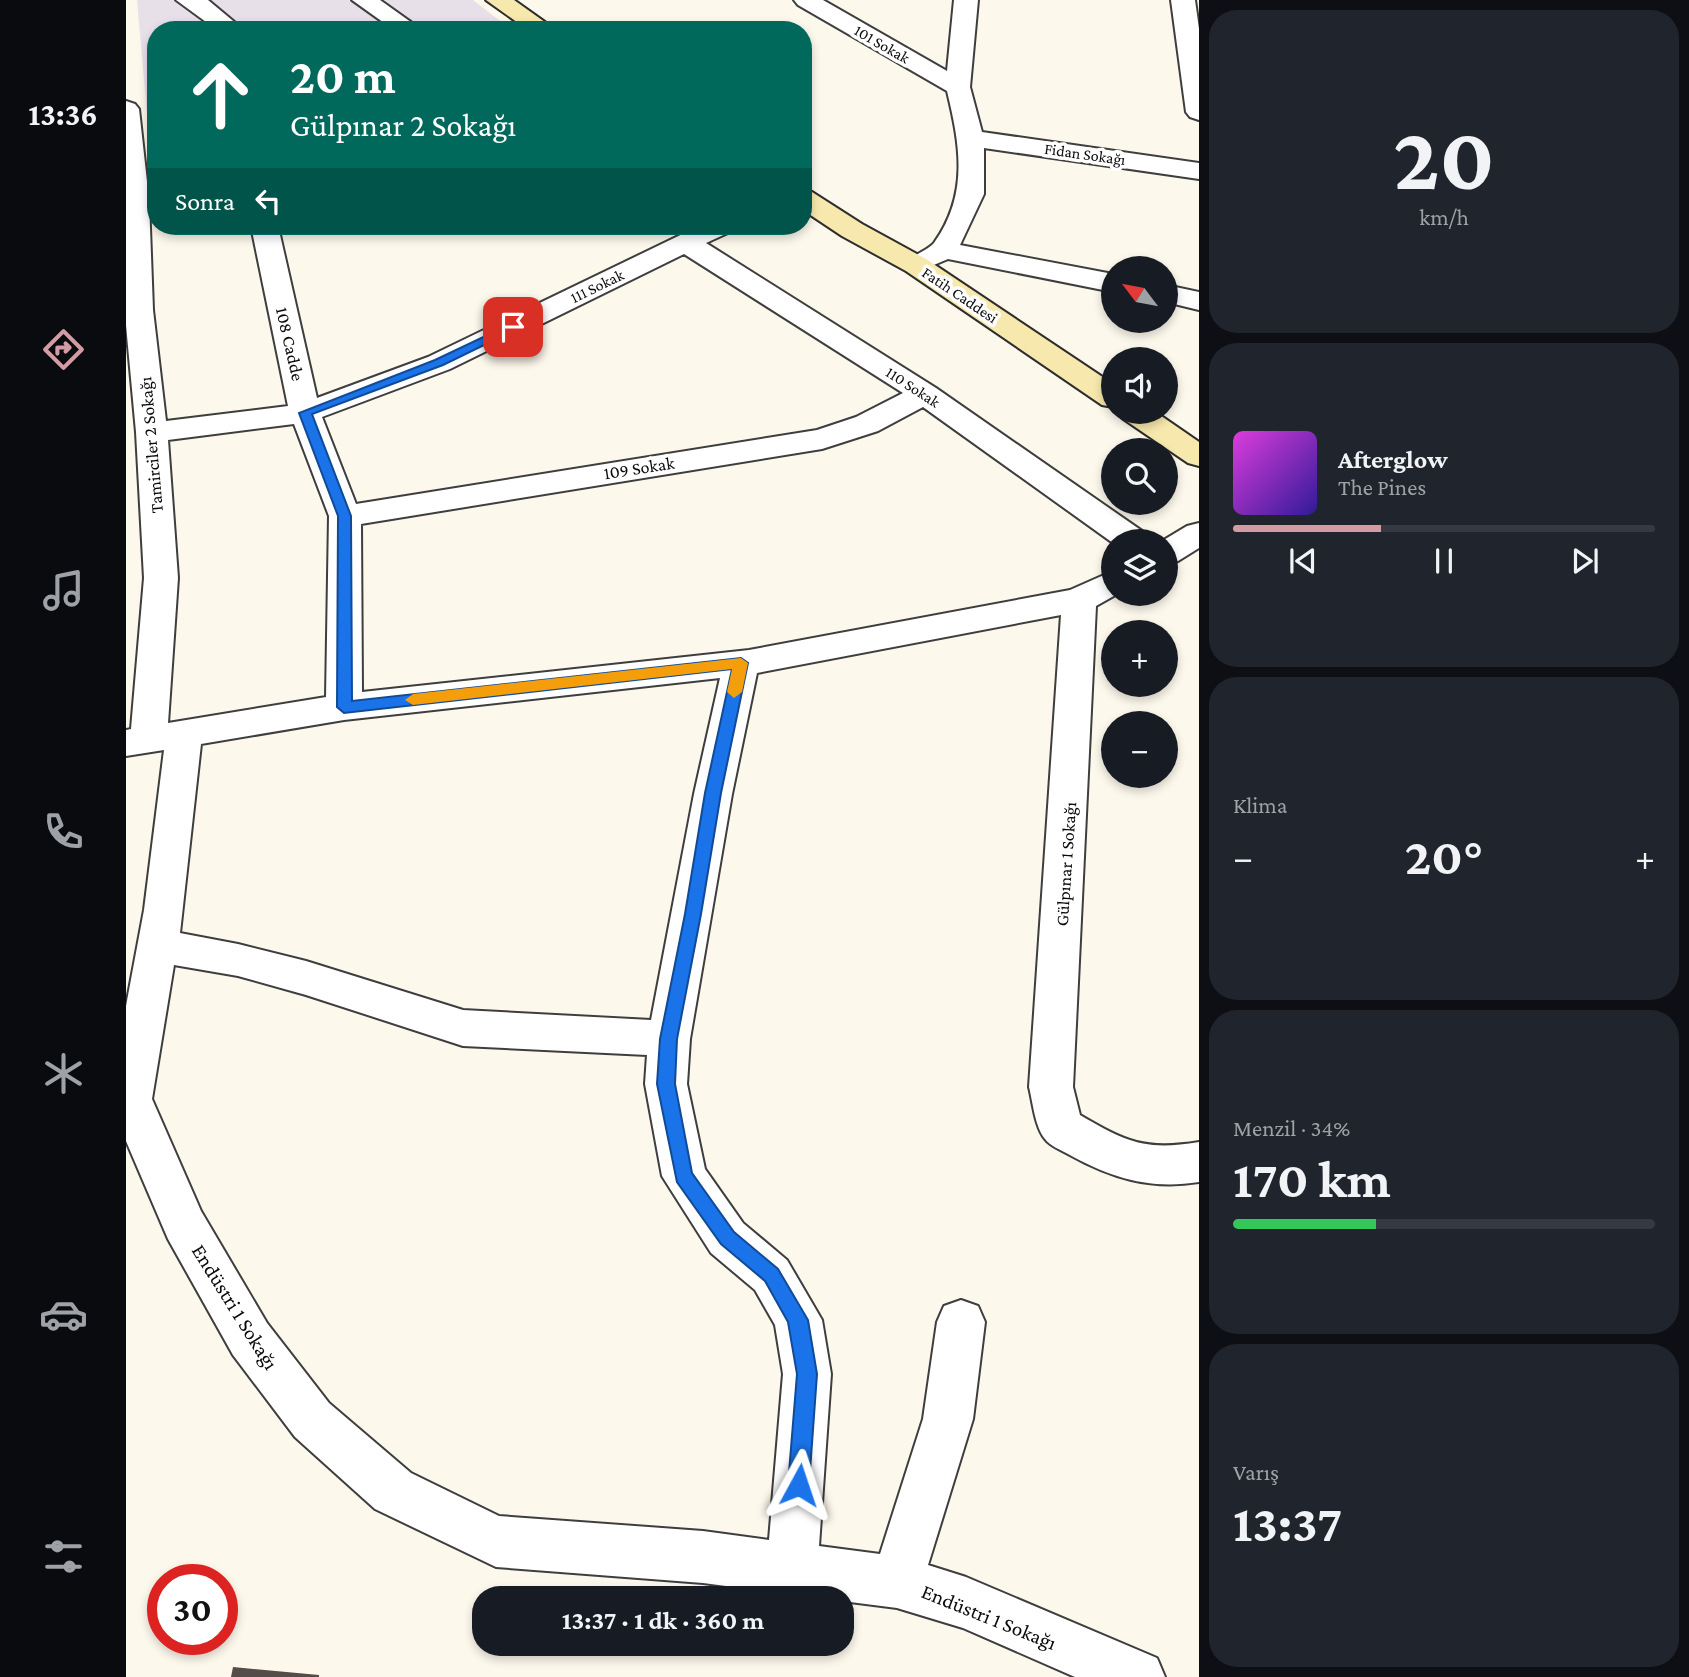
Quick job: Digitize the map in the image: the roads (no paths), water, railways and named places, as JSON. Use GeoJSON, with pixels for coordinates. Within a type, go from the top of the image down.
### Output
{"type":"FeatureCollection","features":[{"type":"Feature","properties":{"kind":"main road"},"geometry":{"type":"LineString","coordinates":[[498,0],[530,21]]}},
{"type":"Feature","properties":{"kind":"main road","name":"Fatih Caddesi"},"geometry":{"type":"LineString","coordinates":[[812,204],[852,230],[916,265],[1101,390]]}},
{"type":"Feature","properties":{"kind":"main road"},"geometry":{"type":"LineString","coordinates":[[1152,424],[1199,456]]}},
{"type":"Feature","properties":{"kind":"street"},"geometry":{"type":"LineString","coordinates":[[188,0],[199,4],[221,21]]}},
{"type":"Feature","properties":{"kind":"street"},"geometry":{"type":"LineString","coordinates":[[364,0],[396,21]]}},
{"type":"Feature","properties":{"kind":"street","name":"101 Sokak"},"geometry":{"type":"LineString","coordinates":[[806,0],[958,87]]}},
{"type":"Feature","properties":{"kind":"street"},"geometry":{"type":"LineString","coordinates":[[916,265],[944,250],[971,194],[971,138],[958,87],[966,0]]}},
{"type":"Feature","properties":{"kind":"street"},"geometry":{"type":"LineString","coordinates":[[1183,0],[1199,112]]}},
{"type":"Feature","properties":{"kind":"street","name":"Tamirciler 2 Sokağı"},"geometry":{"type":"LineString","coordinates":[[126,109],[139,200],[139,310],[152,432],[161,578],[153,739]]}},
{"type":"Feature","properties":{"kind":"street","name":"Fidan Sokağı"},"geometry":{"type":"LineString","coordinates":[[971,138],[1199,171]]}},
{"type":"Feature","properties":{"kind":"street","name":"108 Cadde"},"geometry":{"type":"LineString","coordinates":[[266,235],[305,413],[345,516],[344,707]]}},
{"type":"Feature","properties":{"kind":"street","name":"111 Sokak"},"geometry":{"type":"LineString","coordinates":[[152,432],[305,413],[439,363],[702,235]]}},
{"type":"Feature","properties":{"kind":"street","name":"110 Sokak"},"geometry":{"type":"LineString","coordinates":[[686,243],[925,394],[1116,529]]}},
{"type":"Feature","properties":{"kind":"street"},"geometry":{"type":"LineString","coordinates":[[944,250],[1101,281]]}},
{"type":"Feature","properties":{"kind":"street"},"geometry":{"type":"LineString","coordinates":[[1178,297],[1199,301]]}},
{"type":"Feature","properties":{"kind":"street","name":"109 Sokak"},"geometry":{"type":"LineString","coordinates":[[345,516],[822,439],[867,424],[925,394]]}},
{"type":"Feature","properties":{"kind":"street"},"geometry":{"type":"LineString","coordinates":[[1178,546],[1199,534]]}},
{"type":"Feature","properties":{"kind":"street"},"geometry":{"type":"LineString","coordinates":[[153,739],[344,707],[741,663],[1079,600],[1101,588]]}},
{"type":"Feature","properties":{"kind":"street","name":"Gülpınar 1 Sokağı"},"geometry":{"type":"LineString","coordinates":[[1079,600],[1051,1087],[1061,1126],[1129,1163],[1172,1168],[1199,1162]]}},
{"type":"Feature","properties":{"kind":"street"},"geometry":{"type":"LineString","coordinates":[[741,663],[713,793],[668,1039],[666,1084],[684,1176],[727,1238],[771,1275],[798,1320],[807,1374],[792,1569]]}},
{"type":"Feature","properties":{"kind":"street","name":"Endüstri 1 Sokağı"},"geometry":{"type":"LineString","coordinates":[[153,739],[158,946],[130,1099],[184,1224],[250,1339],[312,1420],[393,1491],[496,1541],[703,1557],[897,1582],[966,1603],[1138,1677]]}},
{"type":"Feature","properties":{"kind":"street"},"geometry":{"type":"LineString","coordinates":[[158,946],[238,960],[306,978],[463,1028],[668,1039]]}},
{"type":"Feature","properties":{"kind":"street"},"geometry":{"type":"LineString","coordinates":[[897,1582],[948,1419],[961,1322]]}}]}
